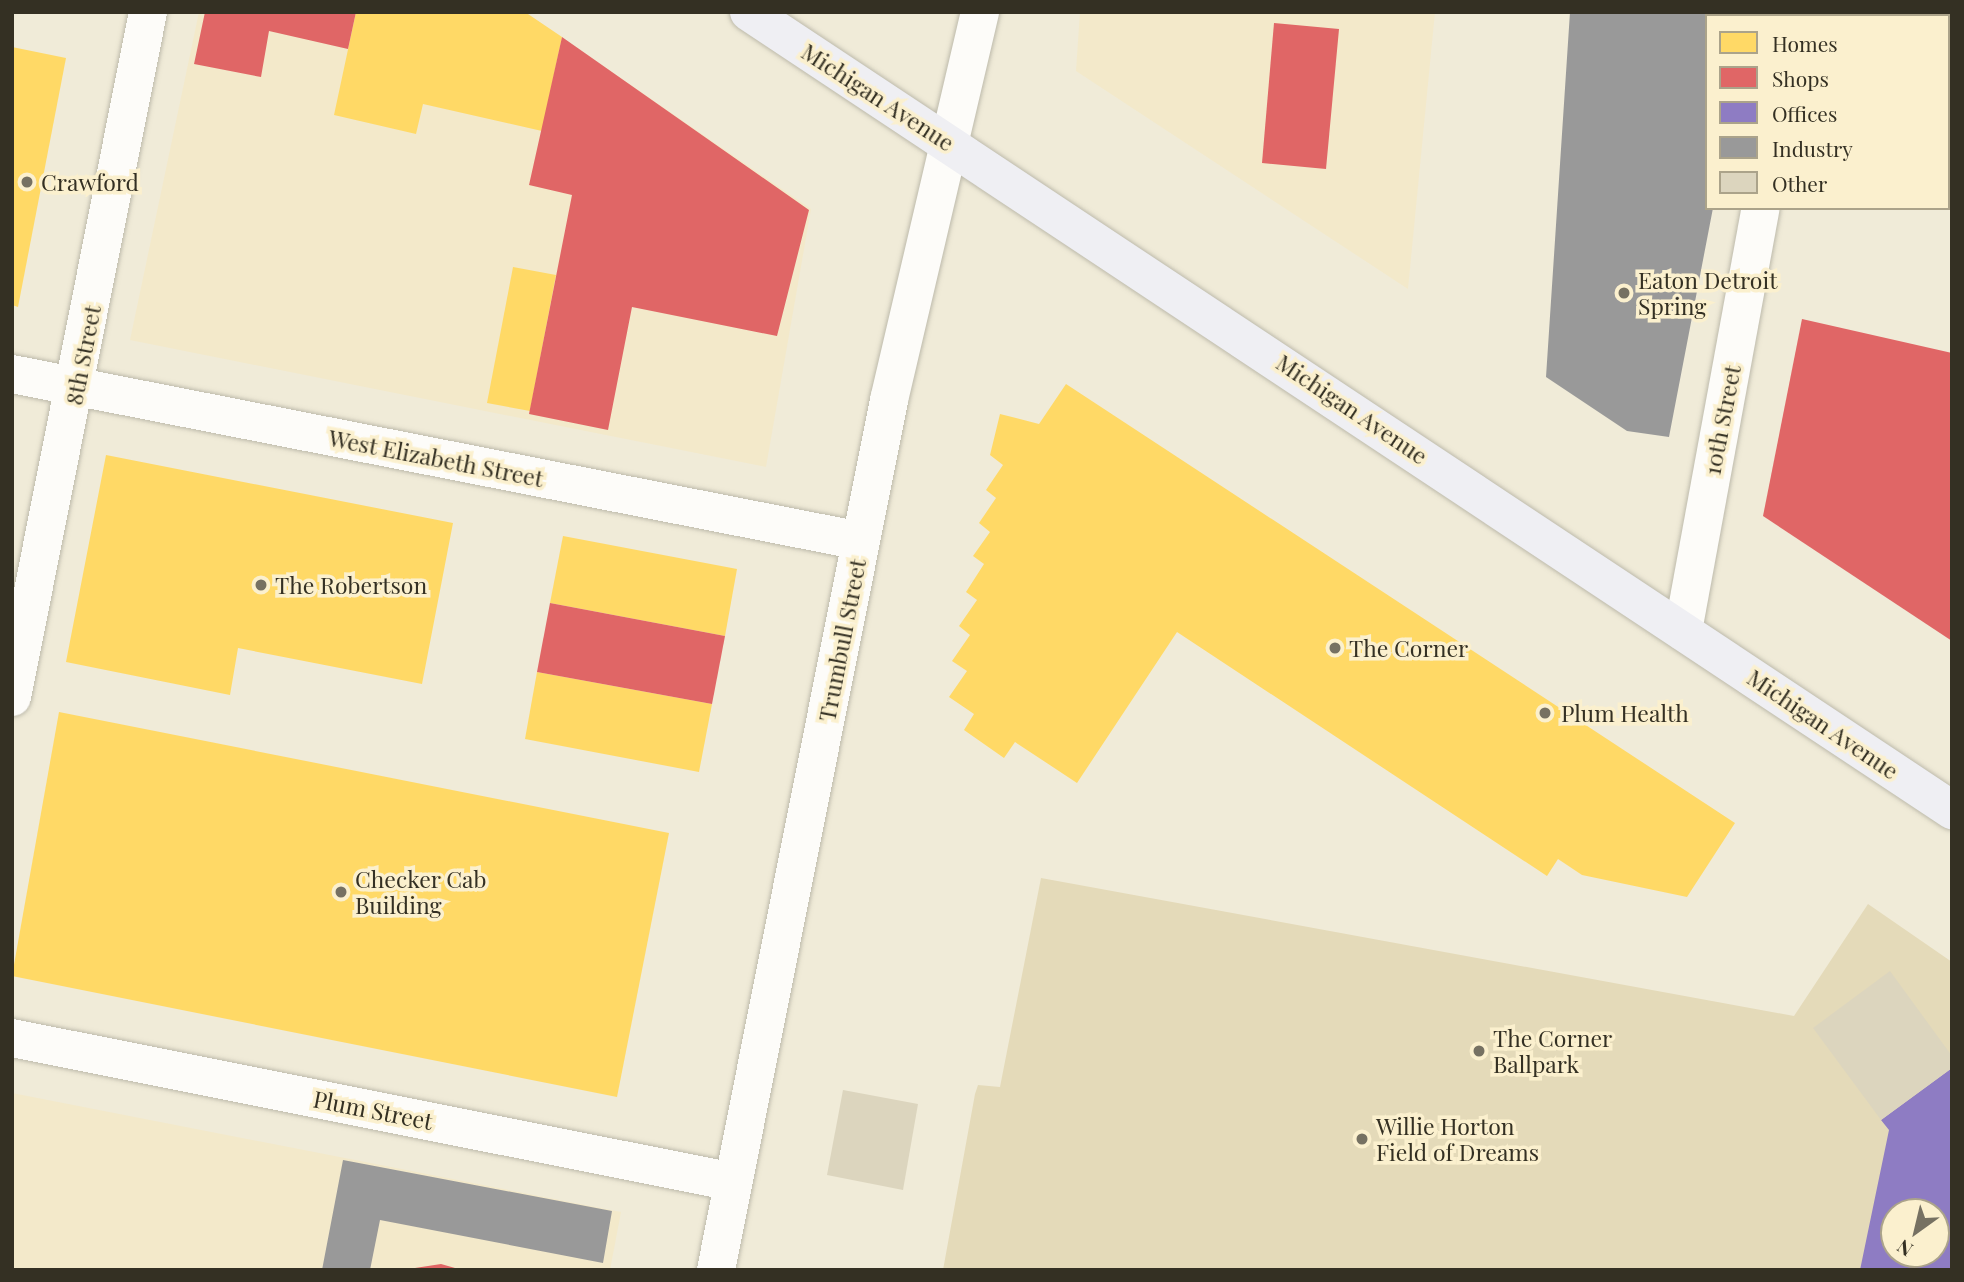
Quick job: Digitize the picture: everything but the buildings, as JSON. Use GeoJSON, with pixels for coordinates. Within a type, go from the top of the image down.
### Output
{"type":"FeatureCollection","features":[{"type":"Feature","properties":{"kind":"main road","name":"Michigan Avenue"},"geometry":{"type":"LineString","coordinates":[[749,12],[1952,810]]}},
{"type":"Feature","properties":{"kind":"street","name":"8th Street"},"geometry":{"type":"LineString","coordinates":[[12,697],[76,388],[148,12]]}},
{"type":"Feature","properties":{"kind":"street","name":"Trumbull Street"},"geometry":{"type":"LineString","coordinates":[[716,1270],[861,541],[953,146],[980,12]]}},
{"type":"Feature","properties":{"kind":"street","name":"10th Street"},"geometry":{"type":"LineString","coordinates":[[1683,631],[1761,210]]}},
{"type":"Feature","properties":{"kind":"street","name":"West Elizabeth Street"},"geometry":{"type":"LineString","coordinates":[[12,374],[861,541]]}},
{"type":"Feature","properties":{"kind":"street","name":"Plum Street"},"geometry":{"type":"LineString","coordinates":[[12,1038],[733,1182]]}},
{"type":"Feature","properties":{"kind":"shaded area"},"geometry":{"type":"Polygon","coordinates":[[[199,12],[525,12],[811,209],[766,467],[130,340],[199,12]]]}},
{"type":"Feature","properties":{"kind":"shaded area"},"geometry":{"type":"Polygon","coordinates":[[[1080,12],[1435,12],[1408,289],[1076,71],[1080,12]]]}},
{"type":"Feature","properties":{"kind":"shaded area","name":"The Corner Ballpark"},"geometry":{"type":"Polygon","coordinates":[[[1041,878],[1794,1016],[1868,904],[1952,962],[1952,1270],[943,1270],[978,1085],[1000,1087],[1041,878]]]}},
{"type":"Feature","properties":{"kind":"shaded area"},"geometry":{"type":"Polygon","coordinates":[[[12,1093],[621,1212],[610,1270],[12,1270],[12,1093]]]}},
{"type":"Feature","properties":{"kind":"place","name":"Crawford"},"geometry":{"type":"Point","coordinates":[27,182]}},
{"type":"Feature","properties":{"kind":"place","name":"Eaton Detroit Spring"},"geometry":{"type":"Point","coordinates":[1624,293]}},
{"type":"Feature","properties":{"kind":"place","name":"The Robertson"},"geometry":{"type":"Point","coordinates":[261,585]}},
{"type":"Feature","properties":{"kind":"place","name":"The Corner"},"geometry":{"type":"Point","coordinates":[1335,648]}},
{"type":"Feature","properties":{"kind":"place","name":"Plum Health"},"geometry":{"type":"Point","coordinates":[1545,713]}},
{"type":"Feature","properties":{"kind":"place","name":"Checker Cab Building"},"geometry":{"type":"Point","coordinates":[341,892]}},
{"type":"Feature","properties":{"kind":"place","name":"The Corner Ballpark"},"geometry":{"type":"Point","coordinates":[1479,1051]}},
{"type":"Feature","properties":{"kind":"place","name":"Willie Horton Field of Dreams"},"geometry":{"type":"Point","coordinates":[1362,1139]}}]}
